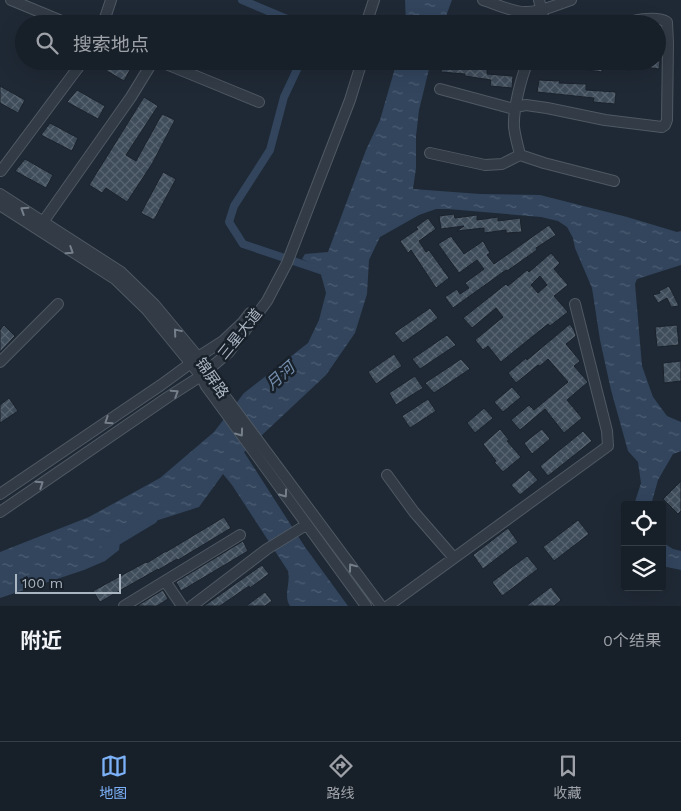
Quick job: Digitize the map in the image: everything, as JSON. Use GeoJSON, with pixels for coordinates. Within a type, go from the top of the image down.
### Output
{"type":"FeatureCollection","features":[{"type":"Feature","properties":{"kind":"street"},"geometry":{"type":"LineString","coordinates":[[11,0],[47,15]]}},
{"type":"Feature","properties":{"kind":"street"},"geometry":{"type":"LineString","coordinates":[[106,15],[111,0]]}},
{"type":"Feature","properties":{"kind":"street"},"geometry":{"type":"LineString","coordinates":[[369,15],[374,0]]}},
{"type":"Feature","properties":{"kind":"street"},"geometry":{"type":"LineString","coordinates":[[376,15],[381,0]]}},
{"type":"Feature","properties":{"kind":"street"},"geometry":{"type":"LineString","coordinates":[[483,0],[526,12],[540,5],[572,0]]}},
{"type":"Feature","properties":{"kind":"street"},"geometry":{"type":"LineString","coordinates":[[440,89],[510,108],[526,105],[605,120],[662,127],[667,120],[668,43],[666,22]]}},
{"type":"Feature","properties":{"kind":"street"},"geometry":{"type":"LineString","coordinates":[[1,171],[76,70]]}},
{"type":"Feature","properties":{"kind":"street"},"geometry":{"type":"LineString","coordinates":[[43,222],[131,97],[148,70]]}},
{"type":"Feature","properties":{"kind":"street"},"geometry":{"type":"LineString","coordinates":[[181,70],[259,102]]}},
{"type":"Feature","properties":{"kind":"street","name":"三星大道"},"geometry":{"type":"LineString","coordinates":[[0,494],[223,341],[244,322],[285,259],[351,70]]}},
{"type":"Feature","properties":{"kind":"street","name":"三星大道"},"geometry":{"type":"LineString","coordinates":[[0,512],[205,373],[229,352],[267,301],[350,100],[359,70]]}},
{"type":"Feature","properties":{"kind":"street"},"geometry":{"type":"LineString","coordinates":[[520,155],[514,129],[514,117],[525,70]]}},
{"type":"Feature","properties":{"kind":"street"},"geometry":{"type":"LineString","coordinates":[[430,153],[485,165],[502,164],[520,155],[614,182]]}},
{"type":"Feature","properties":{"kind":"street","name":"锦屏路"},"geometry":{"type":"LineString","coordinates":[[0,194],[121,272],[154,304],[205,373],[206,386],[229,410],[381,606]]}},
{"type":"Feature","properties":{"kind":"street","name":"锦屏路"},"geometry":{"type":"LineString","coordinates":[[0,205],[115,279],[195,360]]}},
{"type":"Feature","properties":{"kind":"street"},"geometry":{"type":"LineString","coordinates":[[0,362],[58,304]]}},
{"type":"Feature","properties":{"kind":"street"},"geometry":{"type":"LineString","coordinates":[[388,606],[608,446],[607,431],[575,304]]}},
{"type":"Feature","properties":{"kind":"street","name":"锦屏路"},"geometry":{"type":"LineString","coordinates":[[259,451],[306,525],[366,606]]}},
{"type":"Feature","properties":{"kind":"street"},"geometry":{"type":"LineString","coordinates":[[387,475],[414,512],[454,558]]}},
{"type":"Feature","properties":{"kind":"street"},"geometry":{"type":"LineString","coordinates":[[192,606],[267,549],[306,525]]}},
{"type":"Feature","properties":{"kind":"street"},"geometry":{"type":"LineString","coordinates":[[124,606],[240,535]]}},
{"type":"Feature","properties":{"kind":"street"},"geometry":{"type":"LineString","coordinates":[[165,581],[182,606]]}},
{"type":"Feature","properties":{"kind":"water"},"geometry":{"type":"Polygon","coordinates":[[[405,0],[452,0],[446,15],[406,15],[405,0]]]}},
{"type":"Feature","properties":{"kind":"water"},"geometry":{"type":"Polygon","coordinates":[[[394,70],[429,70],[419,110],[413,189],[480,194],[540,195],[677,232],[681,231],[681,265],[637,279],[635,284],[642,366],[653,397],[667,416],[681,422],[681,451],[673,454],[658,480],[652,501],[635,501],[641,483],[638,462],[628,451],[611,390],[600,340],[592,288],[567,227],[558,221],[541,217],[436,209],[419,215],[380,237],[369,260],[367,294],[355,333],[326,375],[244,452],[305,547],[348,606],[290,606],[287,598],[288,571],[223,474],[199,507],[121,532],[119,550],[105,561],[84,570],[0,598],[0,552],[89,517],[160,478],[214,432],[244,393],[308,343],[319,320],[326,293],[319,267],[302,259],[305,254],[328,252],[366,150],[380,120],[394,70]]]}},
{"type":"Feature","properties":{"kind":"water"},"geometry":{"type":"Polygon","coordinates":[[[666,545],[681,551],[681,570],[666,567],[666,545]]]}},
{"type":"Feature","properties":{"kind":"building"},"geometry":{"type":"Polygon","coordinates":[[[105,70],[130,70],[124,81],[105,70]]]}},
{"type":"Feature","properties":{"kind":"building"},"geometry":{"type":"Polygon","coordinates":[[[441,70],[487,70],[487,74],[513,76],[512,88],[490,86],[491,80],[465,76],[465,74],[441,72],[441,70]]]}},
{"type":"Feature","properties":{"kind":"building"},"geometry":{"type":"Polygon","coordinates":[[[539,80],[586,84],[586,90],[616,92],[615,104],[593,102],[594,98],[537,92],[539,80]]]}},
{"type":"Feature","properties":{"kind":"building"},"geometry":{"type":"Polygon","coordinates":[[[0,86],[25,100],[18,113],[0,103],[0,86]]]}},
{"type":"Feature","properties":{"kind":"building"},"geometry":{"type":"Polygon","coordinates":[[[77,90],[105,106],[98,119],[67,102],[77,90]]]}},
{"type":"Feature","properties":{"kind":"building"},"geometry":{"type":"Polygon","coordinates":[[[144,97],[158,106],[126,155],[136,161],[162,114],[175,120],[152,164],[127,202],[106,188],[102,193],[89,185],[144,97]]]}},
{"type":"Feature","properties":{"kind":"building"},"geometry":{"type":"Polygon","coordinates":[[[50,123],[78,138],[72,151],[41,135],[50,123]]]}},
{"type":"Feature","properties":{"kind":"building"},"geometry":{"type":"Polygon","coordinates":[[[25,159],[53,175],[46,188],[15,171],[25,159]]]}},
{"type":"Feature","properties":{"kind":"building"},"geometry":{"type":"Polygon","coordinates":[[[163,172],[176,179],[154,220],[141,213],[163,172]]]}},
{"type":"Feature","properties":{"kind":"building"},"geometry":{"type":"Polygon","coordinates":[[[454,214],[455,218],[477,215],[477,220],[498,217],[498,221],[520,218],[522,232],[506,233],[506,230],[484,233],[484,228],[457,231],[464,226],[441,229],[439,216],[454,214]]]}},
{"type":"Feature","properties":{"kind":"building"},"geometry":{"type":"Polygon","coordinates":[[[428,218],[436,229],[419,241],[426,252],[429,250],[449,278],[436,288],[411,250],[408,253],[400,241],[418,229],[416,227],[428,218]]]}},
{"type":"Feature","properties":{"kind":"building"},"geometry":{"type":"Polygon","coordinates":[[[549,225],[556,235],[453,308],[445,297],[457,289],[460,294],[469,288],[465,283],[484,269],[477,260],[459,273],[438,244],[451,236],[464,254],[483,241],[490,253],[487,255],[494,264],[549,225]]]}},
{"type":"Feature","properties":{"kind":"building"},"geometry":{"type":"Polygon","coordinates":[[[551,253],[560,263],[554,269],[568,285],[554,296],[568,312],[550,326],[548,324],[501,362],[488,346],[483,350],[475,340],[503,317],[496,308],[472,328],[463,318],[506,284],[508,286],[527,270],[529,272],[551,253]],[[540,276],[531,285],[538,293],[547,285],[540,276]]]}},
{"type":"Feature","properties":{"kind":"building"},"geometry":{"type":"Polygon","coordinates":[[[669,286],[679,306],[671,307],[667,298],[658,303],[653,295],[660,293],[659,291],[669,286]]]}},
{"type":"Feature","properties":{"kind":"building"},"geometry":{"type":"Polygon","coordinates":[[[430,308],[438,318],[403,343],[394,333],[430,308]]]}},
{"type":"Feature","properties":{"kind":"building"},"geometry":{"type":"Polygon","coordinates":[[[570,324],[576,336],[566,344],[580,361],[574,366],[588,382],[567,400],[582,418],[564,433],[545,409],[520,430],[511,420],[529,405],[534,410],[568,382],[548,359],[516,383],[508,373],[526,358],[527,360],[570,324]]]}},
{"type":"Feature","properties":{"kind":"building"},"geometry":{"type":"Polygon","coordinates":[[[4,325],[15,336],[0,352],[0,330],[4,325]]]}},
{"type":"Feature","properties":{"kind":"building"},"geometry":{"type":"Polygon","coordinates":[[[677,325],[679,345],[657,347],[655,327],[677,325]]]}},
{"type":"Feature","properties":{"kind":"building"},"geometry":{"type":"Polygon","coordinates":[[[447,335],[456,345],[420,369],[412,359],[447,335]]]}},
{"type":"Feature","properties":{"kind":"building"},"geometry":{"type":"Polygon","coordinates":[[[394,354],[402,366],[376,384],[368,372],[394,354]]]}},
{"type":"Feature","properties":{"kind":"building"},"geometry":{"type":"Polygon","coordinates":[[[461,359],[470,369],[434,393],[425,383],[461,359]]]}},
{"type":"Feature","properties":{"kind":"building"},"geometry":{"type":"Polygon","coordinates":[[[681,361],[681,381],[664,383],[663,363],[681,361]]]}},
{"type":"Feature","properties":{"kind":"building"},"geometry":{"type":"Polygon","coordinates":[[[415,376],[423,388],[396,405],[389,393],[415,376]]]}},
{"type":"Feature","properties":{"kind":"building"},"geometry":{"type":"Polygon","coordinates":[[[512,387],[521,397],[503,412],[494,402],[512,387]]]}},
{"type":"Feature","properties":{"kind":"building"},"geometry":{"type":"Polygon","coordinates":[[[9,398],[18,411],[0,423],[0,405],[9,398]]]}},
{"type":"Feature","properties":{"kind":"building"},"geometry":{"type":"Polygon","coordinates":[[[428,399],[436,411],[410,428],[402,416],[428,399]]]}},
{"type":"Feature","properties":{"kind":"building"},"geometry":{"type":"Polygon","coordinates":[[[484,408],[493,418],[475,433],[467,423],[484,408]]]}},
{"type":"Feature","properties":{"kind":"building"},"geometry":{"type":"Polygon","coordinates":[[[500,429],[509,440],[507,441],[521,457],[503,472],[494,462],[496,461],[483,444],[500,429]]]}},
{"type":"Feature","properties":{"kind":"building"},"geometry":{"type":"Polygon","coordinates":[[[542,429],[550,439],[532,454],[524,443],[542,429]]]}},
{"type":"Feature","properties":{"kind":"building"},"geometry":{"type":"Polygon","coordinates":[[[583,431],[592,441],[548,476],[540,466],[583,431]]]}},
{"type":"Feature","properties":{"kind":"building"},"geometry":{"type":"Polygon","coordinates":[[[529,470],[538,480],[520,495],[511,485],[529,470]]]}},
{"type":"Feature","properties":{"kind":"building"},"geometry":{"type":"Polygon","coordinates":[[[681,481],[681,511],[678,514],[663,499],[681,481]]]}},
{"type":"Feature","properties":{"kind":"building"},"geometry":{"type":"Polygon","coordinates":[[[224,517],[231,528],[178,560],[158,569],[100,602],[93,591],[147,563],[224,517]]]}},
{"type":"Feature","properties":{"kind":"building"},"geometry":{"type":"Polygon","coordinates":[[[578,520],[589,534],[554,561],[543,547],[578,520]]]}},
{"type":"Feature","properties":{"kind":"building"},"geometry":{"type":"Polygon","coordinates":[[[508,528],[518,542],[483,569],[473,555],[508,528]]]}},
{"type":"Feature","properties":{"kind":"building"},"geometry":{"type":"Polygon","coordinates":[[[243,541],[248,551],[181,591],[176,582],[243,541]]]}},
{"type":"Feature","properties":{"kind":"building"},"geometry":{"type":"Polygon","coordinates":[[[527,556],[538,569],[502,596],[492,582],[527,556]]]}},
{"type":"Feature","properties":{"kind":"building"},"geometry":{"type":"Polygon","coordinates":[[[262,565],[269,574],[250,588],[249,586],[220,606],[204,606],[262,565]]]}},
{"type":"Feature","properties":{"kind":"building"},"geometry":{"type":"Polygon","coordinates":[[[551,587],[561,600],[554,606],[526,606],[551,587]]]}},
{"type":"Feature","properties":{"kind":"building"},"geometry":{"type":"Polygon","coordinates":[[[163,590],[168,599],[157,606],[137,606],[163,590]]]}},
{"type":"Feature","properties":{"kind":"building"},"geometry":{"type":"Polygon","coordinates":[[[265,592],[272,601],[265,606],[246,606],[265,592]]]}},
{"type":"Feature","properties":{"kind":"waterway"},"geometry":{"type":"LineString","coordinates":[[242,0],[278,15]]}},
{"type":"Feature","properties":{"kind":"waterway"},"geometry":{"type":"LineString","coordinates":[[297,70],[284,97],[270,150],[234,206],[229,222],[243,244],[323,271],[329,275]]}},
{"type":"Feature","properties":{"kind":"waterway","name":"月河"},"geometry":{"type":"LineString","coordinates":[[107,545],[152,518]]}}]}
